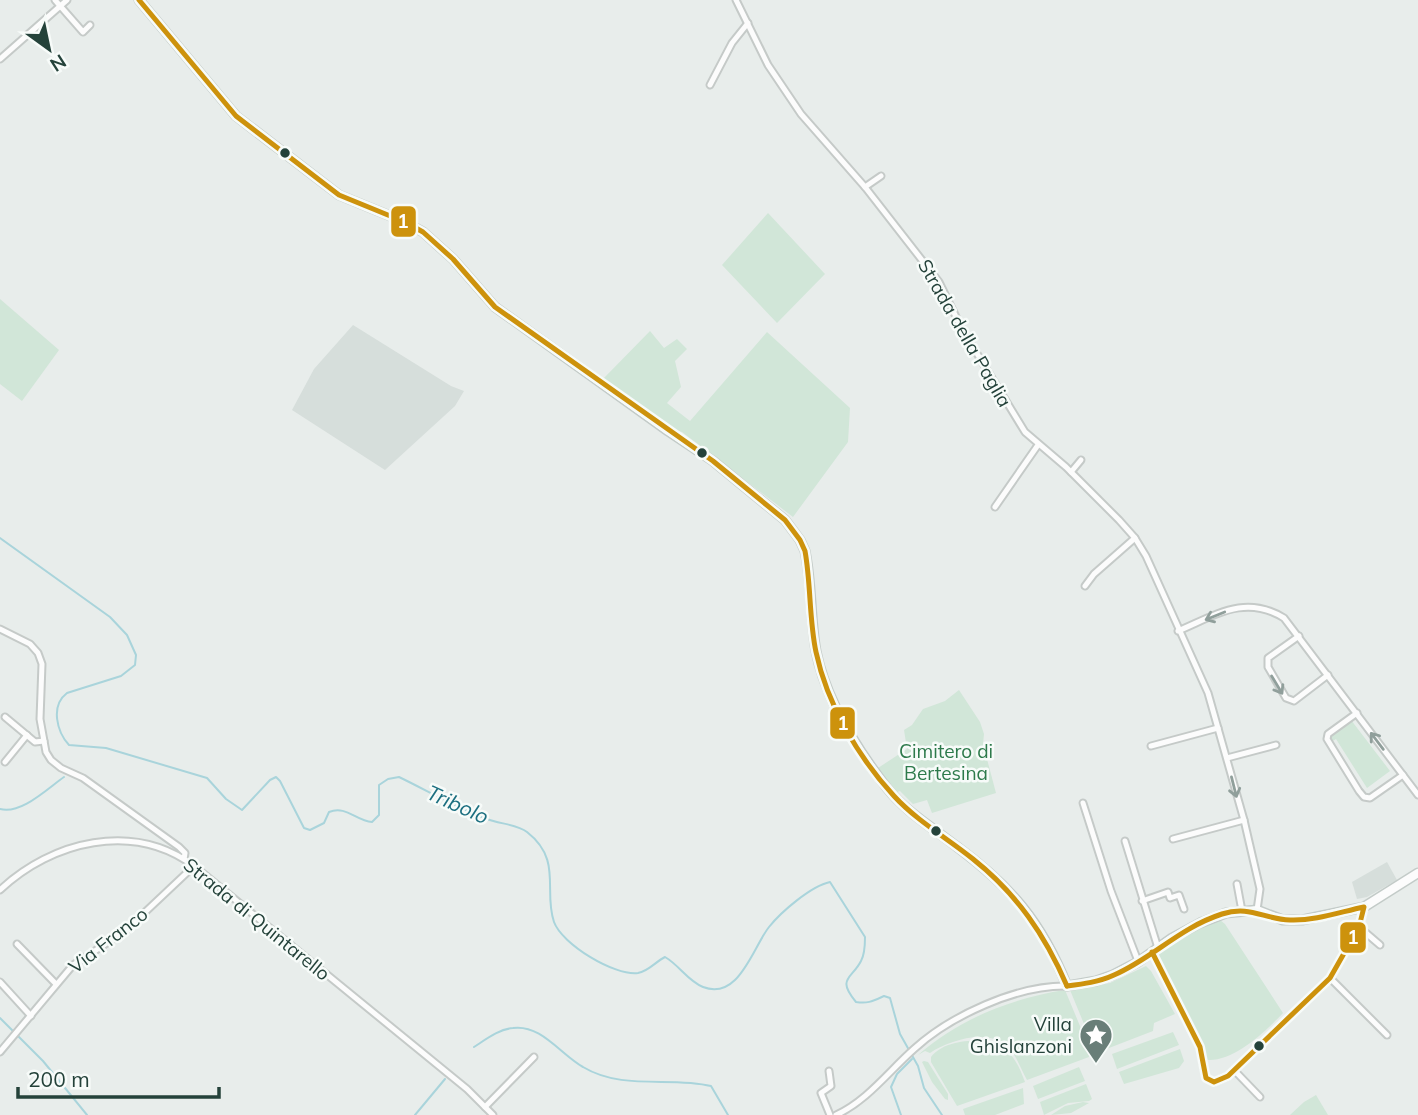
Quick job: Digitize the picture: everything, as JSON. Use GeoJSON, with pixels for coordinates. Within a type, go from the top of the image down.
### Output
{"type":"FeatureCollection","features":[{"type":"Feature","properties":{"kind":"street"},"geometry":{"type":"LineString","coordinates":[[55,0],[83,32],[90,26]]}},
{"type":"Feature","properties":{"kind":"street"},"geometry":{"type":"LineString","coordinates":[[0,59],[67,0]]}},
{"type":"Feature","properties":{"kind":"street"},"geometry":{"type":"LineString","coordinates":[[139,0],[236,116],[339,195],[424,232],[453,259],[495,307],[713,461],[785,520],[805,551],[816,650],[824,681],[839,714],[888,789],[904,805],[975,860],[1023,905],[1047,942],[1067,986]]}},
{"type":"Feature","properties":{"kind":"street","name":"Strada della Paglia"},"geometry":{"type":"LineString","coordinates":[[736,0],[768,65],[801,114],[865,187],[939,282],[962,328],[1029,438],[1071,472],[1135,538],[1146,556],[1208,693],[1244,820],[1260,889],[1257,910]]}},
{"type":"Feature","properties":{"kind":"street"},"geometry":{"type":"LineString","coordinates":[[710,85],[732,43],[748,23]]}},
{"type":"Feature","properties":{"kind":"street"},"geometry":{"type":"LineString","coordinates":[[865,187],[881,176]]}},
{"type":"Feature","properties":{"kind":"street"},"geometry":{"type":"LineString","coordinates":[[995,507],[1038,445]]}},
{"type":"Feature","properties":{"kind":"street"},"geometry":{"type":"LineString","coordinates":[[1071,472],[1081,460]]}},
{"type":"Feature","properties":{"kind":"street"},"geometry":{"type":"LineString","coordinates":[[1085,586],[1094,574],[1135,538]]}},
{"type":"Feature","properties":{"kind":"street"},"geometry":{"type":"LineString","coordinates":[[1178,631],[1236,608],[1253,605],[1272,610],[1284,618],[1299,636],[1417,790]]}},
{"type":"Feature","properties":{"kind":"street"},"geometry":{"type":"LineString","coordinates":[[0,629],[30,644],[38,653],[42,664],[40,719],[46,752],[55,764],[83,778],[179,846],[185,853],[184,859]]}},
{"type":"Feature","properties":{"kind":"street"},"geometry":{"type":"LineString","coordinates":[[1299,636],[1268,658],[1268,667],[1286,698],[1294,701],[1328,675]]}},
{"type":"Feature","properties":{"kind":"street"},"geometry":{"type":"LineString","coordinates":[[1357,713],[1328,734],[1327,739],[1359,791],[1364,797],[1370,798],[1403,775]]}},
{"type":"Feature","properties":{"kind":"street"},"geometry":{"type":"LineString","coordinates":[[5,717],[35,742],[44,741]]}},
{"type":"Feature","properties":{"kind":"street"},"geometry":{"type":"LineString","coordinates":[[1151,746],[1218,728]]}},
{"type":"Feature","properties":{"kind":"street"},"geometry":{"type":"LineString","coordinates":[[5,762],[27,735]]}},
{"type":"Feature","properties":{"kind":"street"},"geometry":{"type":"LineString","coordinates":[[1227,758],[1276,745]]}},
{"type":"Feature","properties":{"kind":"street"},"geometry":{"type":"LineString","coordinates":[[1083,803],[1111,891],[1139,961]]}},
{"type":"Feature","properties":{"kind":"street"},"geometry":{"type":"LineString","coordinates":[[1173,839],[1244,820]]}},
{"type":"Feature","properties":{"kind":"street","name":"Strada di Quintarello"},"geometry":{"type":"LineString","coordinates":[[0,890],[36,862],[54,853],[84,844],[124,841],[140,843],[184,859],[467,1089],[493,1115]]}},
{"type":"Feature","properties":{"kind":"street"},"geometry":{"type":"LineString","coordinates":[[1125,841],[1155,950],[1200,1046],[1206,1079],[1214,1082],[1222,1080],[1234,1070],[1330,978],[1359,927],[1364,907]]}},
{"type":"Feature","properties":{"kind":"street","name":"Via Franco"},"geometry":{"type":"LineString","coordinates":[[0,1052],[73,965],[124,932],[194,866]]}},
{"type":"Feature","properties":{"kind":"street"},"geometry":{"type":"LineString","coordinates":[[836,1115],[858,1102],[910,1053],[948,1023],[981,1007],[1035,990],[1103,979],[1139,961],[1200,923],[1226,913],[1257,910],[1283,919],[1302,920],[1364,907],[1418,873]]}},
{"type":"Feature","properties":{"kind":"street"},"geometry":{"type":"LineString","coordinates":[[1237,884],[1242,911]]}},
{"type":"Feature","properties":{"kind":"street"},"geometry":{"type":"LineString","coordinates":[[1142,901],[1168,892],[1170,898],[1179,895],[1184,909]]}},
{"type":"Feature","properties":{"kind":"street"},"geometry":{"type":"LineString","coordinates":[[1359,927],[1380,945]]}},
{"type":"Feature","properties":{"kind":"street"},"geometry":{"type":"LineString","coordinates":[[18,944],[56,984]]}},
{"type":"Feature","properties":{"kind":"street"},"geometry":{"type":"LineString","coordinates":[[1330,978],[1387,1035]]}},
{"type":"Feature","properties":{"kind":"street"},"geometry":{"type":"LineString","coordinates":[[0,982],[31,1016]]}},
{"type":"Feature","properties":{"kind":"street"},"geometry":{"type":"LineString","coordinates":[[485,1107],[534,1057]]}},
{"type":"Feature","properties":{"kind":"street"},"geometry":{"type":"LineString","coordinates":[[1234,1070],[1260,1097]]}},
{"type":"Feature","properties":{"kind":"street"},"geometry":{"type":"LineString","coordinates":[[829,1072],[831,1086],[821,1093],[830,1115]]}},
{"type":"Feature","properties":{"kind":"shaded area"},"geometry":{"type":"Polygon","coordinates":[[[353,325],[451,386],[464,391],[455,406],[385,470],[292,410],[314,369],[353,325]]]}},
{"type":"Feature","properties":{"kind":"shaded area"},"geometry":{"type":"Polygon","coordinates":[[[1387,862],[1397,880],[1367,897],[1357,899],[1352,882],[1387,862]]]}},
{"type":"Feature","properties":{"kind":"green space"},"geometry":{"type":"Polygon","coordinates":[[[768,213],[825,274],[777,323],[722,265],[768,213]]]}},
{"type":"Feature","properties":{"kind":"green space"},"geometry":{"type":"Polygon","coordinates":[[[0,299],[59,350],[22,401],[0,384],[0,299]]]}},
{"type":"Feature","properties":{"kind":"green space"},"geometry":{"type":"Polygon","coordinates":[[[650,331],[664,348],[677,339],[687,349],[675,361],[681,387],[667,403],[690,421],[767,332],[850,408],[848,442],[793,517],[682,432],[666,428],[603,379],[650,331]]]}},
{"type":"Feature","properties":{"kind":"green space","name":"Cimitero di Bertesina"},"geometry":{"type":"Polygon","coordinates":[[[959,690],[980,722],[996,793],[932,813],[927,800],[913,804],[900,791],[897,792],[878,768],[907,749],[904,730],[912,725],[923,709],[945,701],[959,690]]]}},
{"type":"Feature","properties":{"kind":"green space"},"geometry":{"type":"Polygon","coordinates":[[[1351,720],[1390,771],[1367,788],[1336,739],[1331,742],[1330,736],[1351,720]]]}},
{"type":"Feature","properties":{"kind":"green space"},"geometry":{"type":"Polygon","coordinates":[[[1220,920],[1283,1013],[1247,1045],[1213,1060],[1202,1059],[1154,958],[1175,939],[1220,920]]]}},
{"type":"Feature","properties":{"kind":"green space"},"geometry":{"type":"Polygon","coordinates":[[[1146,966],[1175,1014],[1154,1023],[1153,1031],[1096,1053],[1070,990],[1110,983],[1146,966]]]}},
{"type":"Feature","properties":{"kind":"green space"},"geometry":{"type":"Polygon","coordinates":[[[1065,990],[1090,1050],[1089,1057],[1027,1080],[1008,1047],[990,1038],[958,1040],[930,1053],[925,1051],[918,1055],[951,1031],[987,1012],[1025,998],[1065,990]]]}},
{"type":"Feature","properties":{"kind":"green space"},"geometry":{"type":"Polygon","coordinates":[[[1173,1032],[1179,1045],[1117,1069],[1112,1054],[1173,1032]]]}},
{"type":"Feature","properties":{"kind":"green space"},"geometry":{"type":"Polygon","coordinates":[[[991,1041],[1004,1048],[1018,1066],[1025,1082],[957,1106],[931,1062],[931,1057],[948,1045],[991,1041]]]}},
{"type":"Feature","properties":{"kind":"green space"},"geometry":{"type":"Polygon","coordinates":[[[1180,1049],[1184,1061],[1179,1068],[1124,1084],[1119,1072],[1180,1049]]]}},
{"type":"Feature","properties":{"kind":"green space"},"geometry":{"type":"Polygon","coordinates":[[[922,1062],[928,1062],[948,1094],[948,1100],[932,1082],[922,1062]]]}},
{"type":"Feature","properties":{"kind":"green space"},"geometry":{"type":"Polygon","coordinates":[[[1079,1067],[1085,1081],[1038,1099],[1033,1086],[1079,1067]]]}},
{"type":"Feature","properties":{"kind":"green space"},"geometry":{"type":"Polygon","coordinates":[[[1086,1084],[1092,1099],[1068,1103],[1044,1115],[1040,1102],[1086,1084]]]}},
{"type":"Feature","properties":{"kind":"green space"},"geometry":{"type":"Polygon","coordinates":[[[1023,1088],[1024,1104],[995,1115],[965,1115],[963,1109],[1023,1088]]]}},
{"type":"Feature","properties":{"kind":"green space"},"geometry":{"type":"Polygon","coordinates":[[[1316,1095],[1328,1115],[1290,1115],[1304,1102],[1316,1095]]]}},
{"type":"Feature","properties":{"kind":"green space"},"geometry":{"type":"Polygon","coordinates":[[[1089,1103],[1071,1113],[1051,1115],[1065,1106],[1089,1103]]]}},
{"type":"Feature","properties":{"kind":"waterway","name":"Tribolo"},"geometry":{"type":"LineString","coordinates":[[0,538],[110,617],[127,635],[136,655],[135,665],[121,676],[67,693],[62,698],[58,705],[57,719],[61,733],[69,745],[106,748],[207,778],[226,799],[242,810],[276,777],[304,828],[310,830],[324,823],[329,812],[335,810],[372,822],[379,815],[379,785],[388,779],[399,777],[476,815],[527,832],[545,854],[554,922],[559,931],[578,949],[603,964],[628,973],[645,970],[665,957],[703,987],[716,989],[735,979],[744,970],[769,927],[781,914],[806,894],[830,882],[865,937],[862,958],[848,979],[847,988],[856,1002],[873,1001],[884,996],[890,998],[900,1034],[918,1066],[924,1088],[942,1115]]}},
{"type":"Feature","properties":{"kind":"waterway"},"geometry":{"type":"LineString","coordinates":[[0,809],[17,808],[64,777]]}},
{"type":"Feature","properties":{"kind":"waterway"},"geometry":{"type":"LineString","coordinates":[[0,1018],[43,1061],[87,1115]]}},
{"type":"Feature","properties":{"kind":"waterway"},"geometry":{"type":"LineString","coordinates":[[474,1047],[503,1030],[523,1028],[542,1035],[583,1067],[614,1079],[711,1086],[728,1115]]}},
{"type":"Feature","properties":{"kind":"waterway"},"geometry":{"type":"LineString","coordinates":[[901,1115],[891,1087],[897,1074],[912,1059]]}},
{"type":"Feature","properties":{"kind":"waterway"},"geometry":{"type":"LineString","coordinates":[[415,1115],[445,1079]]}},
{"type":"Feature","properties":{"kind":"transit line","name":"1"},"geometry":{"type":"LineString","coordinates":[[139,0],[236,116],[339,195],[423,232],[453,259],[495,307],[713,461],[785,520],[805,551],[814,640],[821,672],[836,710],[856,747],[903,805],[1003,886],[1039,933],[1067,986]]}},
{"type":"Feature","properties":{"kind":"transit line","name":"1"},"geometry":{"type":"LineString","coordinates":[[1067,986],[1114,975],[1192,927],[1222,914],[1241,911],[1299,920],[1364,907],[1359,927],[1330,978],[1228,1076],[1214,1082],[1206,1078],[1200,1047],[1152,952]]}},
{"type":"Feature","properties":{"kind":"place","name":"Villa Ghislanzoni"},"geometry":{"type":"Point","coordinates":[1096,1065]}}]}
